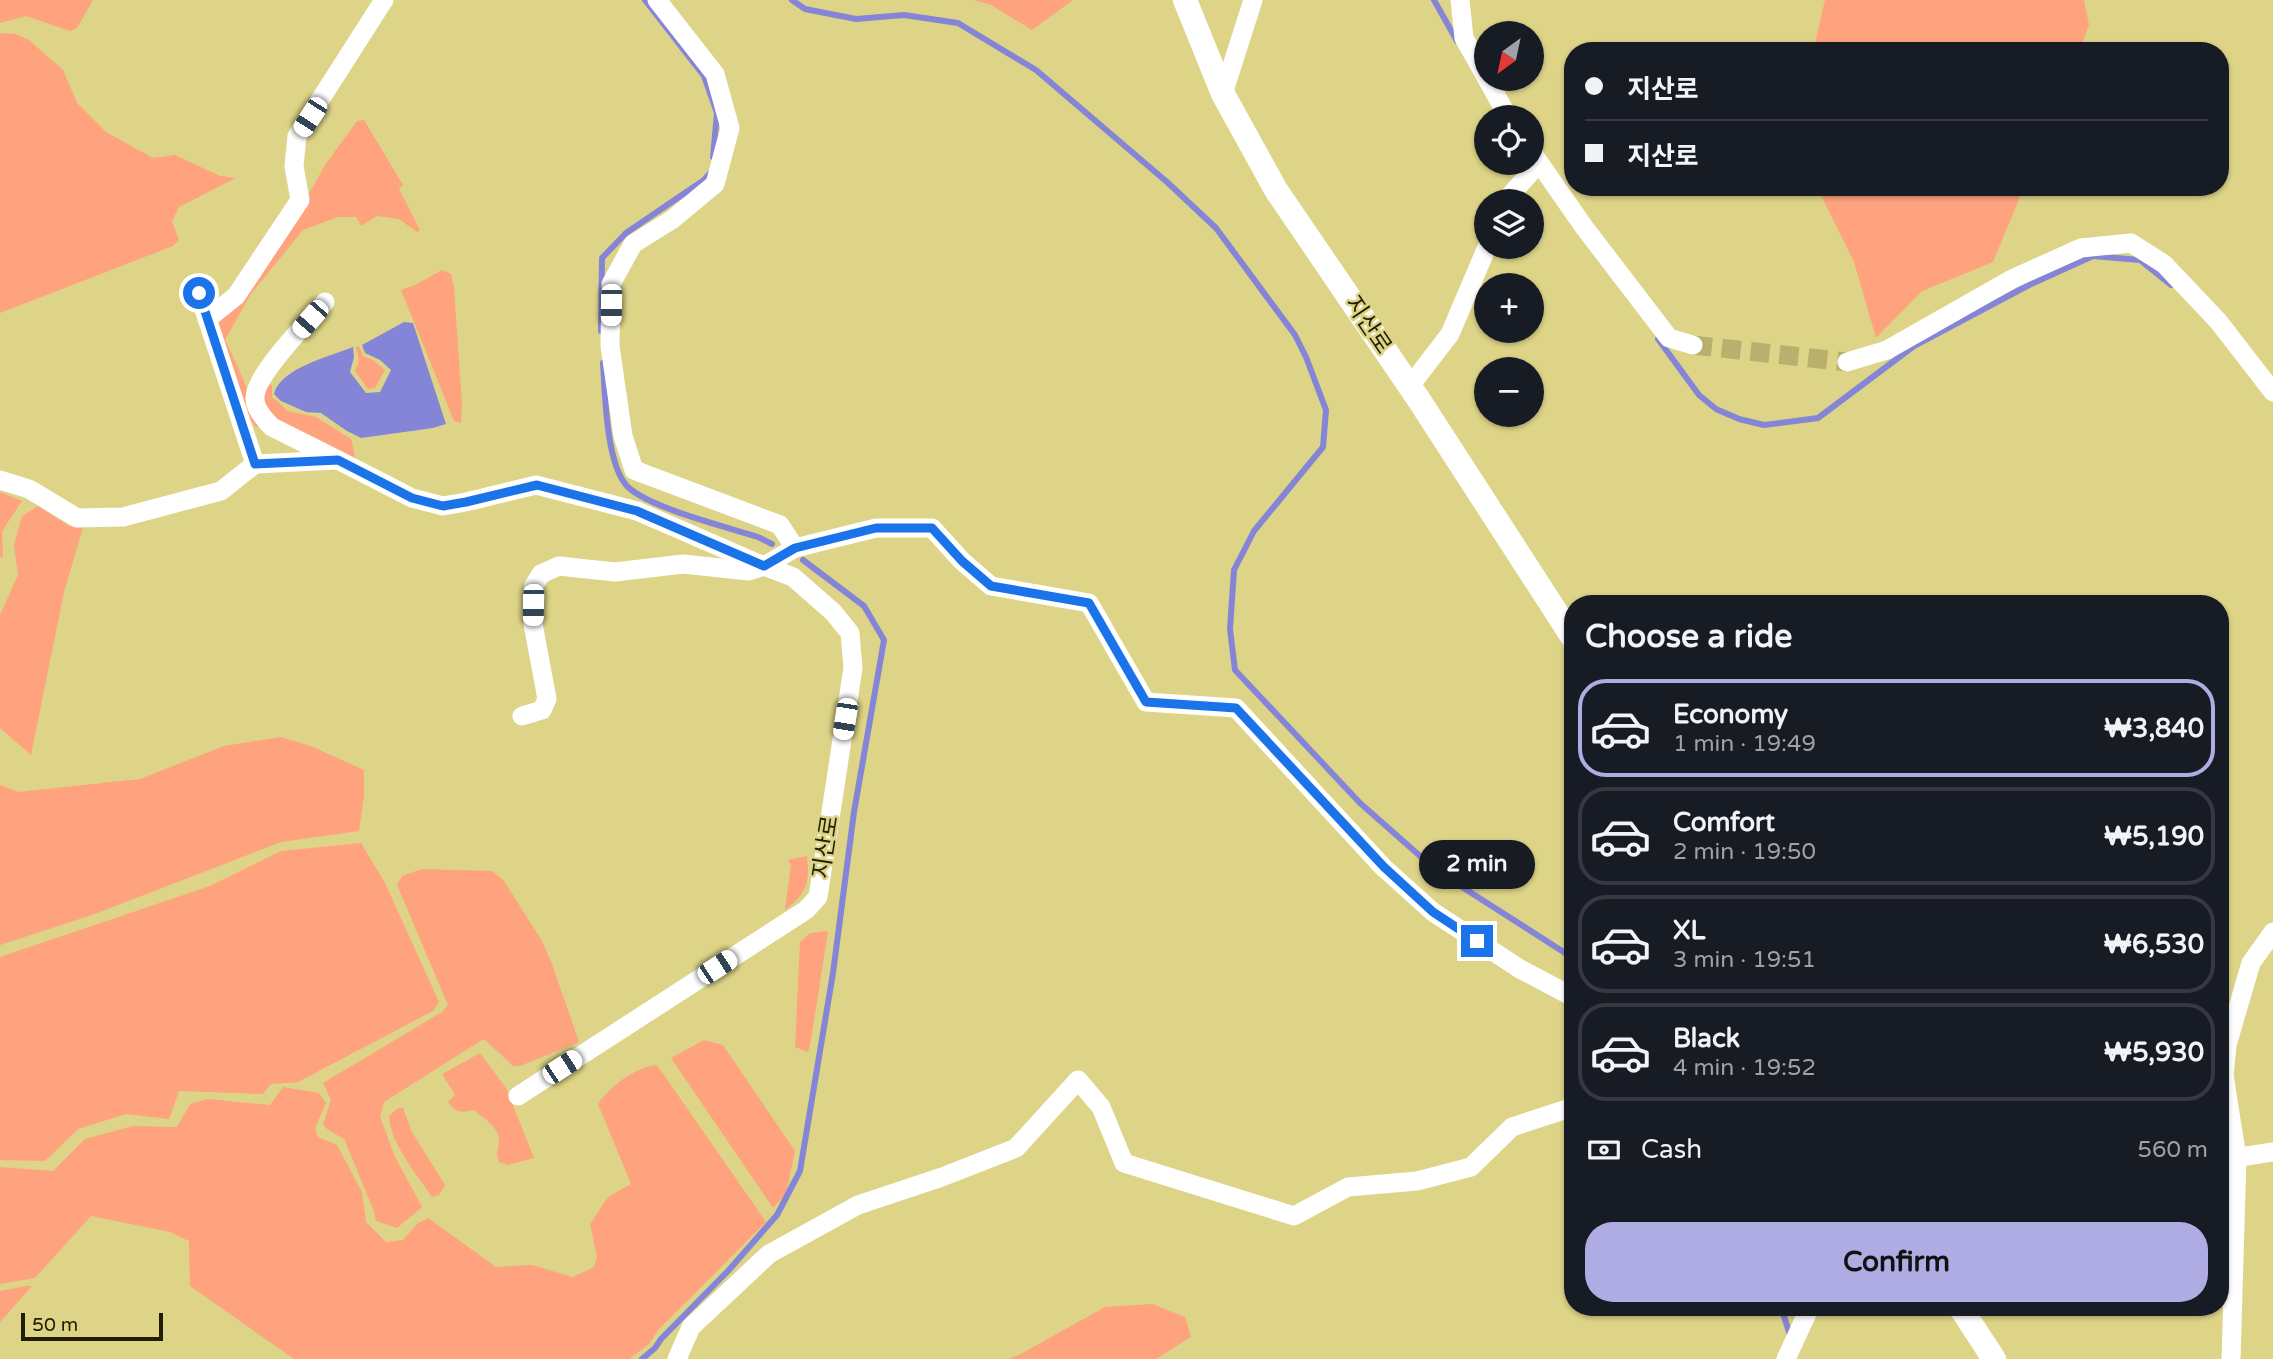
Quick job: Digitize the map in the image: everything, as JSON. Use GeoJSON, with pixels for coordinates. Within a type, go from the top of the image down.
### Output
{"type":"FeatureCollection","features":[{"type":"Feature","properties":{"kind":"main road","name":"지산로"},"geometry":{"type":"LineString","coordinates":[[1185,0],[1223,94],[1276,190],[1410,386],[1564,624]]}},
{"type":"Feature","properties":{"kind":"main road"},"geometry":{"type":"LineString","coordinates":[[1966,1316],[1994,1359]]}},
{"type":"Feature","properties":{"kind":"street"},"geometry":{"type":"LineString","coordinates":[[207,319],[236,296],[300,200],[294,166],[297,136],[384,0]]}},
{"type":"Feature","properties":{"kind":"street"},"geometry":{"type":"LineString","coordinates":[[657,0],[715,74],[730,128],[715,184],[673,219],[633,244],[611,284],[610,346],[623,436],[634,470],[780,525],[795,548]]}},
{"type":"Feature","properties":{"kind":"street"},"geometry":{"type":"LineString","coordinates":[[1223,94],[1253,0]]}},
{"type":"Feature","properties":{"kind":"street"},"geometry":{"type":"LineString","coordinates":[[1460,0],[1464,38],[1474,56]]}},
{"type":"Feature","properties":{"kind":"street"},"geometry":{"type":"LineString","coordinates":[[1544,170],[1669,338],[1693,345]]}},
{"type":"Feature","properties":{"kind":"street"},"geometry":{"type":"LineString","coordinates":[[1847,362],[1887,350],[2012,279],[2081,248],[2131,243],[2164,264],[2218,321],[2273,392]]}},
{"type":"Feature","properties":{"kind":"street"},"geometry":{"type":"LineString","coordinates":[[1410,386],[1450,334],[1482,259]]}},
{"type":"Feature","properties":{"kind":"street"},"geometry":{"type":"LineString","coordinates":[[0,480],[29,489],[77,518],[123,517],[221,491],[255,464],[199,293]]}},
{"type":"Feature","properties":{"kind":"street"},"geometry":{"type":"LineString","coordinates":[[325,302],[266,370],[254,401],[272,427],[338,460]]}},
{"type":"Feature","properties":{"kind":"street","name":"지산로"},"geometry":{"type":"LineString","coordinates":[[255,464],[338,460],[412,498],[443,506],[537,485],[637,511],[793,577],[810,590],[850,633],[853,668],[818,897],[806,910],[518,1096]]}},
{"type":"Feature","properties":{"kind":"street","name":"지산로"},"geometry":{"type":"LineString","coordinates":[[522,716],[542,710],[547,699],[533,624],[533,587],[541,574],[559,566],[615,572],[683,564],[749,571],[764,566],[795,548],[876,528],[932,528],[962,561],[991,586],[1089,603],[1146,702],[1236,708],[1384,867],[1433,912],[1520,969],[1564,993]]}},
{"type":"Feature","properties":{"kind":"street"},"geometry":{"type":"LineString","coordinates":[[2229,1038],[2250,963],[2273,932]]}},
{"type":"Feature","properties":{"kind":"street"},"geometry":{"type":"LineString","coordinates":[[677,1359],[691,1327],[769,1254],[858,1205],[1016,1149],[1078,1080],[1101,1107],[1124,1163],[1294,1216],[1348,1188],[1417,1181],[1471,1167],[1512,1127],[1564,1110]]}},
{"type":"Feature","properties":{"kind":"street"},"geometry":{"type":"LineString","coordinates":[[2231,1359],[2229,1159],[2273,1152]]}},
{"type":"Feature","properties":{"kind":"street"},"geometry":{"type":"LineString","coordinates":[[1786,1359],[1806,1316]]}},
{"type":"Feature","properties":{"kind":"shaded area"},"geometry":{"type":"Polygon","coordinates":[[[0,0],[93,0],[77,28],[70,31],[26,16],[0,23],[0,0]]]}},
{"type":"Feature","properties":{"kind":"shaded area"},"geometry":{"type":"Polygon","coordinates":[[[974,0],[1073,0],[1032,30],[991,5],[974,0]]]}},
{"type":"Feature","properties":{"kind":"shaded area"},"geometry":{"type":"Polygon","coordinates":[[[1825,0],[2084,0],[2089,25],[2082,42],[1815,42],[1825,0]]]}},
{"type":"Feature","properties":{"kind":"shaded area"},"geometry":{"type":"Polygon","coordinates":[[[0,33],[16,34],[29,40],[63,70],[77,103],[106,132],[153,158],[175,155],[220,176],[236,178],[179,207],[172,221],[179,240],[173,246],[0,313],[0,33]]]}},
{"type":"Feature","properties":{"kind":"shaded area"},"geometry":{"type":"Polygon","coordinates":[[[364,120],[403,185],[399,189],[420,230],[417,232],[399,219],[377,216],[361,226],[356,217],[338,217],[303,230],[250,295],[225,340],[261,425],[256,427],[250,420],[218,325],[303,204],[325,165],[357,121],[364,120]]]}},
{"type":"Feature","properties":{"kind":"shaded area"},"geometry":{"type":"Polygon","coordinates":[[[1821,196],[2020,196],[1993,262],[1922,291],[1876,338],[1854,262],[1821,196]]]}},
{"type":"Feature","properties":{"kind":"shaded area"},"geometry":{"type":"Polygon","coordinates":[[[442,270],[451,274],[454,288],[461,423],[454,421],[401,290],[442,270]]]}},
{"type":"Feature","properties":{"kind":"shaded area"},"geometry":{"type":"Polygon","coordinates":[[[404,322],[413,323],[446,424],[361,438],[321,413],[306,412],[281,401],[274,394],[278,385],[296,370],[353,347],[354,357],[350,372],[366,393],[380,392],[391,370],[380,360],[365,353],[362,345],[404,322]]]}},
{"type":"Feature","properties":{"kind":"shaded area"},"geometry":{"type":"Polygon","coordinates":[[[359,346],[363,356],[385,370],[375,388],[368,389],[355,371],[359,361],[356,347],[359,346]]]}},
{"type":"Feature","properties":{"kind":"shaded area"},"geometry":{"type":"Polygon","coordinates":[[[265,384],[272,385],[272,397],[288,411],[316,417],[351,439],[356,461],[262,409],[265,384]]]}},
{"type":"Feature","properties":{"kind":"shaded area"},"geometry":{"type":"Polygon","coordinates":[[[0,492],[22,501],[2,531],[3,558],[0,557],[0,492]]]}},
{"type":"Feature","properties":{"kind":"shaded area"},"geometry":{"type":"Polygon","coordinates":[[[38,506],[69,526],[84,524],[64,592],[31,755],[0,728],[0,615],[18,575],[14,545],[22,516],[38,506]]]}},
{"type":"Feature","properties":{"kind":"shaded area"},"geometry":{"type":"Polygon","coordinates":[[[281,737],[313,747],[364,770],[364,796],[359,831],[281,842],[92,915],[0,945],[0,785],[18,792],[140,779],[224,746],[281,737]]]}},
{"type":"Feature","properties":{"kind":"shaded area"},"geometry":{"type":"Polygon","coordinates":[[[361,843],[385,883],[439,1002],[433,1011],[298,1082],[271,1084],[263,1094],[179,1091],[169,1119],[126,1114],[78,1129],[45,1161],[0,1160],[0,957],[210,886],[281,851],[361,843]]]}},
{"type":"Feature","properties":{"kind":"shaded area"},"geometry":{"type":"Polygon","coordinates":[[[807,856],[805,887],[785,910],[791,865],[788,860],[807,856]]]}},
{"type":"Feature","properties":{"kind":"shaded area"},"geometry":{"type":"Polygon","coordinates":[[[422,869],[492,871],[504,881],[542,941],[579,1042],[520,1066],[513,1066],[482,1040],[384,1102],[380,1117],[395,1157],[422,1207],[397,1228],[376,1221],[344,1139],[323,1124],[331,1100],[323,1083],[442,1012],[448,1005],[397,885],[402,876],[422,869]]]}},
{"type":"Feature","properties":{"kind":"shaded area"},"geometry":{"type":"Polygon","coordinates":[[[828,931],[808,1052],[795,1047],[800,942],[810,933],[828,931]]]}},
{"type":"Feature","properties":{"kind":"shaded area"},"geometry":{"type":"Polygon","coordinates":[[[704,1040],[723,1045],[795,1151],[786,1194],[773,1208],[671,1058],[704,1040]]]}},
{"type":"Feature","properties":{"kind":"shaded area"},"geometry":{"type":"Polygon","coordinates":[[[480,1053],[506,1088],[534,1158],[508,1165],[499,1162],[498,1135],[493,1127],[474,1110],[460,1111],[448,1102],[455,1095],[442,1074],[480,1053]]]}},
{"type":"Feature","properties":{"kind":"shaded area"},"geometry":{"type":"Polygon","coordinates":[[[657,1065],[766,1222],[659,1329],[649,1344],[629,1359],[294,1359],[190,1286],[189,1241],[170,1232],[91,1216],[35,1278],[0,1284],[0,1167],[53,1171],[85,1139],[133,1126],[177,1127],[190,1104],[208,1099],[270,1105],[283,1087],[319,1093],[326,1103],[315,1128],[318,1137],[337,1145],[362,1192],[366,1222],[386,1242],[403,1240],[417,1224],[428,1218],[496,1267],[532,1265],[573,1277],[594,1267],[597,1257],[590,1224],[608,1197],[631,1184],[598,1104],[624,1078],[641,1069],[657,1065]]]}},
{"type":"Feature","properties":{"kind":"shaded area"},"geometry":{"type":"Polygon","coordinates":[[[398,1108],[403,1108],[412,1132],[445,1185],[439,1195],[432,1197],[394,1138],[389,1116],[398,1108]]]}},
{"type":"Feature","properties":{"kind":"shaded area"},"geometry":{"type":"Polygon","coordinates":[[[32,1286],[0,1322],[0,1291],[32,1286]]]}},
{"type":"Feature","properties":{"kind":"shaded area"},"geometry":{"type":"Polygon","coordinates":[[[1152,1304],[1185,1317],[1191,1337],[1156,1359],[1008,1359],[1105,1307],[1152,1304]]]}},
{"type":"Feature","properties":{"kind":"waterway"},"geometry":{"type":"LineString","coordinates":[[645,0],[704,76],[717,113],[713,157]]}},
{"type":"Feature","properties":{"kind":"waterway"},"geometry":{"type":"LineString","coordinates":[[792,0],[805,9],[856,19],[904,15],[958,23],[1036,70],[1167,182],[1216,228],[1295,335],[1326,410],[1323,447],[1254,531],[1234,570],[1230,629],[1235,670],[1360,803],[1437,871],[1564,952]]}},
{"type":"Feature","properties":{"kind":"waterway"},"geometry":{"type":"LineString","coordinates":[[1434,0],[1457,41]]}},
{"type":"Feature","properties":{"kind":"waterway"},"geometry":{"type":"LineString","coordinates":[[601,331],[602,258],[626,233],[704,180],[712,171]]}},
{"type":"Feature","properties":{"kind":"waterway"},"geometry":{"type":"LineString","coordinates":[[1658,339],[1699,395],[1716,409],[1739,419],[1764,425],[1818,418],[1914,346],[2029,285],[2093,256],[2140,260],[2171,285]]}},
{"type":"Feature","properties":{"kind":"waterway"},"geometry":{"type":"LineString","coordinates":[[603,363],[611,446],[615,463],[628,487],[653,502],[772,544]]}},
{"type":"Feature","properties":{"kind":"waterway"},"geometry":{"type":"LineString","coordinates":[[642,1359],[728,1271],[777,1215],[800,1171],[833,973],[854,812],[884,640],[864,606],[803,560]]}},
{"type":"Feature","properties":{"kind":"waterway"},"geometry":{"type":"LineString","coordinates":[[1784,1316],[1790,1335]]}},
{"type":"Feature","properties":{"kind":"tunnel"},"geometry":{"type":"LineString","coordinates":[[1693,345],[1847,362]]}},
{"type":"Feature","properties":{"kind":"route"},"geometry":{"type":"LineString","coordinates":[[199,293],[255,464],[338,460],[412,498],[443,506],[537,485],[637,511],[764,566],[795,548],[876,528],[932,528],[962,561],[991,586],[1089,603],[1146,702],[1236,708],[1384,867],[1433,912],[1477,941]]}}]}
